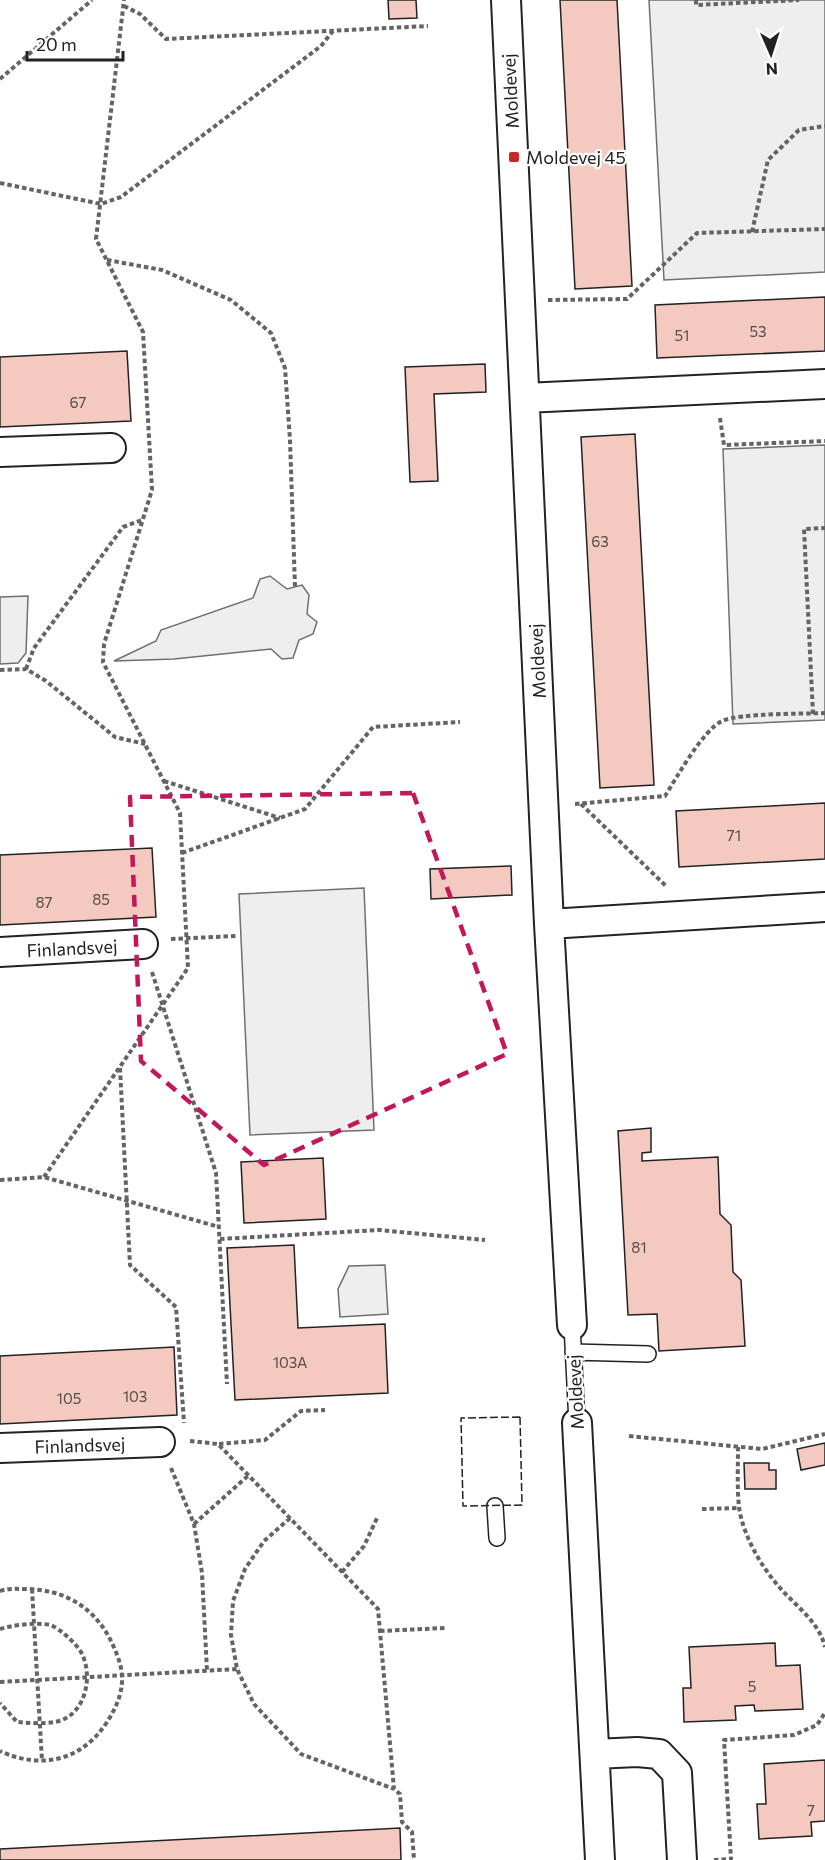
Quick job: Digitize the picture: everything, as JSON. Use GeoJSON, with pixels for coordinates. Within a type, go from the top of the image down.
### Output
{"type":"FeatureCollection","features":[{"type":"Feature","properties":{"kind":"street","name":"Moldevej"},"geometry":{"type":"LineString","coordinates":[[506,0],[549,924],[573,1339]]}},
{"type":"Feature","properties":{"kind":"street"},"geometry":{"type":"LineString","coordinates":[[525,398],[825,384]]}},
{"type":"Feature","properties":{"kind":"street"},"geometry":{"type":"LineString","coordinates":[[0,452],[111,448]]}},
{"type":"Feature","properties":{"kind":"street"},"geometry":{"type":"LineString","coordinates":[[549,924],[825,907]]}},
{"type":"Feature","properties":{"kind":"street","name":"Finlandsvej"},"geometry":{"type":"LineString","coordinates":[[0,952],[143,944]]}},
{"type":"Feature","properties":{"kind":"street","name":"Moldevej"},"geometry":{"type":"LineString","coordinates":[[577,1423],[600,1860]]}},
{"type":"Feature","properties":{"kind":"street","name":"Finlandsvej"},"geometry":{"type":"LineString","coordinates":[[0,1448],[172,1441]]}},
{"type":"Feature","properties":{"kind":"street"},"geometry":{"type":"LineString","coordinates":[[595,1754],[637,1752],[659,1754],[677,1773],[682,1860]]}},
{"type":"Feature","properties":{"kind":"lane"},"geometry":{"type":"LineString","coordinates":[[573,1339],[648,1354]]}},
{"type":"Feature","properties":{"kind":"lane","name":"Moldevej"},"geometry":{"type":"LineString","coordinates":[[573,1339],[577,1423]]}},
{"type":"Feature","properties":{"kind":"lane"},"geometry":{"type":"LineString","coordinates":[[495,1506],[497,1538]]}},
{"type":"Feature","properties":{"kind":"path"},"geometry":{"type":"LineString","coordinates":[[0,79],[92,0]]}},
{"type":"Feature","properties":{"kind":"path"},"geometry":{"type":"LineString","coordinates":[[44,1177],[188,968],[180,813],[103,662],[104,644],[152,490],[143,332],[96,239],[124,0]]}},
{"type":"Feature","properties":{"kind":"path"},"geometry":{"type":"LineString","coordinates":[[696,0],[696,5],[799,0]]}},
{"type":"Feature","properties":{"kind":"path"},"geometry":{"type":"LineString","coordinates":[[124,6],[140,14],[166,39],[428,26]]}},
{"type":"Feature","properties":{"kind":"path"},"geometry":{"type":"LineString","coordinates":[[0,183],[101,204],[122,197],[321,46],[333,30]]}},
{"type":"Feature","properties":{"kind":"path"},"geometry":{"type":"LineString","coordinates":[[752,232],[768,160],[799,130],[825,126]]}},
{"type":"Feature","properties":{"kind":"path"},"geometry":{"type":"LineString","coordinates":[[520,300],[627,299],[696,233],[825,229]]}},
{"type":"Feature","properties":{"kind":"path"},"geometry":{"type":"LineString","coordinates":[[107,260],[162,270],[231,300],[271,333],[285,368],[296,586]]}},
{"type":"Feature","properties":{"kind":"path"},"geometry":{"type":"LineString","coordinates":[[715,389],[724,445],[825,441]]}},
{"type":"Feature","properties":{"kind":"path"},"geometry":{"type":"LineString","coordinates":[[26,669],[34,648],[123,526],[142,520]]}},
{"type":"Feature","properties":{"kind":"path"},"geometry":{"type":"LineString","coordinates":[[813,714],[804,529],[825,528]]}},
{"type":"Feature","properties":{"kind":"path"},"geometry":{"type":"LineString","coordinates":[[0,670],[26,669],[46,681],[115,737],[145,745]]}},
{"type":"Feature","properties":{"kind":"path"},"geometry":{"type":"LineString","coordinates":[[544,806],[665,795],[707,734],[722,721],[746,717],[825,713]]}},
{"type":"Feature","properties":{"kind":"path"},"geometry":{"type":"LineString","coordinates":[[182,854],[305,809],[373,727],[460,722]]}},
{"type":"Feature","properties":{"kind":"path"},"geometry":{"type":"LineString","coordinates":[[164,781],[280,818]]}},
{"type":"Feature","properties":{"kind":"path"},"geometry":{"type":"LineString","coordinates":[[581,803],[672,891]]}},
{"type":"Feature","properties":{"kind":"path"},"geometry":{"type":"LineString","coordinates":[[227,1384],[216,1173],[143,944],[147,940],[236,936]]}},
{"type":"Feature","properties":{"kind":"path"},"geometry":{"type":"LineString","coordinates":[[120,1067],[130,1265],[176,1307],[172,1441],[194,1524],[202,1573],[207,1671]]}},
{"type":"Feature","properties":{"kind":"path"},"geometry":{"type":"LineString","coordinates":[[0,1180],[44,1177],[219,1227]]}},
{"type":"Feature","properties":{"kind":"path"},"geometry":{"type":"LineString","coordinates":[[220,1239],[379,1230],[485,1240]]}},
{"type":"Feature","properties":{"kind":"path"},"geometry":{"type":"LineString","coordinates":[[172,1441],[218,1444],[265,1440],[301,1411],[325,1410]]}},
{"type":"Feature","properties":{"kind":"path"},"geometry":{"type":"LineString","coordinates":[[628,1436],[762,1449],[825,1434]]}},
{"type":"Feature","properties":{"kind":"path"},"geometry":{"type":"LineString","coordinates":[[218,1444],[378,1609],[394,1790]]}},
{"type":"Feature","properties":{"kind":"path"},"geometry":{"type":"LineString","coordinates":[[738,1447],[739,1508],[748,1536],[761,1562],[780,1587],[809,1617],[822,1636],[825,1647]]}},
{"type":"Feature","properties":{"kind":"path"},"geometry":{"type":"LineString","coordinates":[[194,1524],[249,1475]]}},
{"type":"Feature","properties":{"kind":"path"},"geometry":{"type":"LineString","coordinates":[[702,1509],[739,1508]]}},
{"type":"Feature","properties":{"kind":"path"},"geometry":{"type":"LineString","coordinates":[[342,1572],[364,1546],[378,1516]]}},
{"type":"Feature","properties":{"kind":"path"},"geometry":{"type":"LineString","coordinates":[[290,1518],[264,1541],[245,1569],[233,1601],[231,1635],[237,1669],[254,1704],[301,1754],[400,1794],[402,1822],[412,1832],[414,1860]]}},
{"type":"Feature","properties":{"kind":"path"},"geometry":{"type":"LineString","coordinates":[[0,1591],[32,1589],[63,1594],[82,1605],[95,1617],[115,1648],[122,1676],[120,1696],[113,1713],[100,1733],[86,1747],[66,1757],[42,1761],[19,1759],[0,1751]]}},
{"type":"Feature","properties":{"kind":"path"},"geometry":{"type":"LineString","coordinates":[[32,1589],[42,1761]]}},
{"type":"Feature","properties":{"kind":"path"},"geometry":{"type":"LineString","coordinates":[[0,1629],[13,1625],[51,1625],[74,1642],[82,1654],[86,1678],[86,1695],[76,1710],[64,1720],[39,1723],[17,1722],[0,1703]]}},
{"type":"Feature","properties":{"kind":"path"},"geometry":{"type":"LineString","coordinates":[[380,1631],[446,1628]]}},
{"type":"Feature","properties":{"kind":"path"},"geometry":{"type":"LineString","coordinates":[[0,1682],[237,1669]]}},
{"type":"Feature","properties":{"kind":"path"},"geometry":{"type":"LineString","coordinates":[[714,1860],[731,1859],[724,1740],[794,1735],[817,1725],[825,1713]]}},
{"type":"Feature","properties":{"kind":"highlighted area"},"geometry":{"type":"Polygon","coordinates":[[[413,793],[507,1054],[264,1165],[141,1061],[130,797],[413,793]]]}},
{"type":"Feature","properties":{"kind":"shaded area"},"geometry":{"type":"Polygon","coordinates":[[[649,0],[825,0],[825,272],[664,280],[649,0]]]}},
{"type":"Feature","properties":{"kind":"shaded area"},"geometry":{"type":"Polygon","coordinates":[[[825,445],[825,720],[733,724],[723,449],[825,445]]]}},
{"type":"Feature","properties":{"kind":"shaded area"},"geometry":{"type":"Polygon","coordinates":[[[270,576],[287,589],[302,585],[309,595],[307,614],[317,622],[313,634],[299,640],[293,658],[282,659],[271,649],[174,659],[114,661],[156,641],[161,630],[253,598],[260,579],[270,576]]]}},
{"type":"Feature","properties":{"kind":"shaded area"},"geometry":{"type":"Polygon","coordinates":[[[28,596],[26,653],[18,663],[0,664],[0,597],[28,596]]]}},
{"type":"Feature","properties":{"kind":"shaded area"},"geometry":{"type":"Polygon","coordinates":[[[364,888],[374,1130],[250,1135],[239,894],[364,888]]]}},
{"type":"Feature","properties":{"kind":"shaded area"},"geometry":{"type":"Polygon","coordinates":[[[385,1265],[388,1314],[340,1317],[338,1289],[349,1266],[385,1265]]]}},
{"type":"Feature","properties":{"kind":"building"},"geometry":{"type":"Polygon","coordinates":[[[388,0],[416,0],[417,18],[389,19],[388,0]]]}},
{"type":"Feature","properties":{"kind":"building"},"geometry":{"type":"Polygon","coordinates":[[[560,0],[617,0],[632,286],[575,289],[560,0]]]}},
{"type":"Feature","properties":{"kind":"building"},"geometry":{"type":"Polygon","coordinates":[[[825,297],[825,351],[657,358],[655,305],[825,297]]]}},
{"type":"Feature","properties":{"kind":"building"},"geometry":{"type":"Polygon","coordinates":[[[127,351],[131,421],[0,427],[0,357],[127,351]]]}},
{"type":"Feature","properties":{"kind":"building"},"geometry":{"type":"Polygon","coordinates":[[[485,364],[486,392],[434,394],[438,481],[410,482],[405,367],[485,364]]]}},
{"type":"Feature","properties":{"kind":"building"},"geometry":{"type":"Polygon","coordinates":[[[635,434],[654,785],[600,788],[581,437],[635,434]]]}},
{"type":"Feature","properties":{"kind":"building"},"geometry":{"type":"Polygon","coordinates":[[[825,803],[825,859],[679,867],[676,811],[825,803]]]}},
{"type":"Feature","properties":{"kind":"building"},"geometry":{"type":"Polygon","coordinates":[[[152,848],[156,917],[0,925],[0,855],[152,848]]]}},
{"type":"Feature","properties":{"kind":"building"},"geometry":{"type":"Polygon","coordinates":[[[511,866],[512,895],[431,899],[430,869],[511,866]]]}},
{"type":"Feature","properties":{"kind":"building"},"geometry":{"type":"Polygon","coordinates":[[[651,1128],[651,1152],[642,1153],[642,1161],[718,1157],[720,1214],[731,1225],[733,1272],[741,1280],[745,1346],[659,1351],[657,1314],[628,1315],[618,1131],[651,1128]]]}},
{"type":"Feature","properties":{"kind":"building"},"geometry":{"type":"Polygon","coordinates":[[[323,1158],[326,1219],[244,1223],[241,1162],[323,1158]]]}},
{"type":"Feature","properties":{"kind":"building"},"geometry":{"type":"Polygon","coordinates":[[[294,1245],[298,1328],[385,1324],[388,1393],[235,1400],[227,1248],[294,1245]]]}},
{"type":"Feature","properties":{"kind":"building"},"geometry":{"type":"Polygon","coordinates":[[[174,1347],[177,1415],[0,1424],[0,1356],[174,1347]]]}},
{"type":"Feature","properties":{"kind":"building"},"geometry":{"type":"Polygon","coordinates":[[[825,1443],[825,1465],[801,1470],[797,1449],[825,1443]]]}},
{"type":"Feature","properties":{"kind":"building"},"geometry":{"type":"Polygon","coordinates":[[[744,1463],[769,1463],[769,1470],[776,1470],[776,1489],[745,1489],[744,1463]]]}},
{"type":"Feature","properties":{"kind":"building"},"geometry":{"type":"Polygon","coordinates":[[[775,1643],[776,1666],[800,1665],[803,1709],[755,1711],[754,1705],[735,1706],[736,1720],[684,1722],[683,1688],[691,1688],[689,1647],[775,1643]]]}},
{"type":"Feature","properties":{"kind":"building"},"geometry":{"type":"Polygon","coordinates":[[[825,1760],[825,1821],[811,1822],[812,1836],[759,1839],[757,1804],[766,1804],[764,1764],[825,1760]]]}},
{"type":"Feature","properties":{"kind":"building"},"geometry":{"type":"Polygon","coordinates":[[[400,1828],[401,1860],[0,1860],[0,1849],[400,1828]]]}},
{"type":"Feature","properties":{"kind":"fence"},"geometry":{"type":"LineString","coordinates":[[520,1417],[522,1505],[463,1506],[461,1418],[520,1417]]}},
{"type":"Feature","properties":{"kind":"place","name":"Moldevej 45"},"geometry":{"type":"Point","coordinates":[514,157]}}]}
